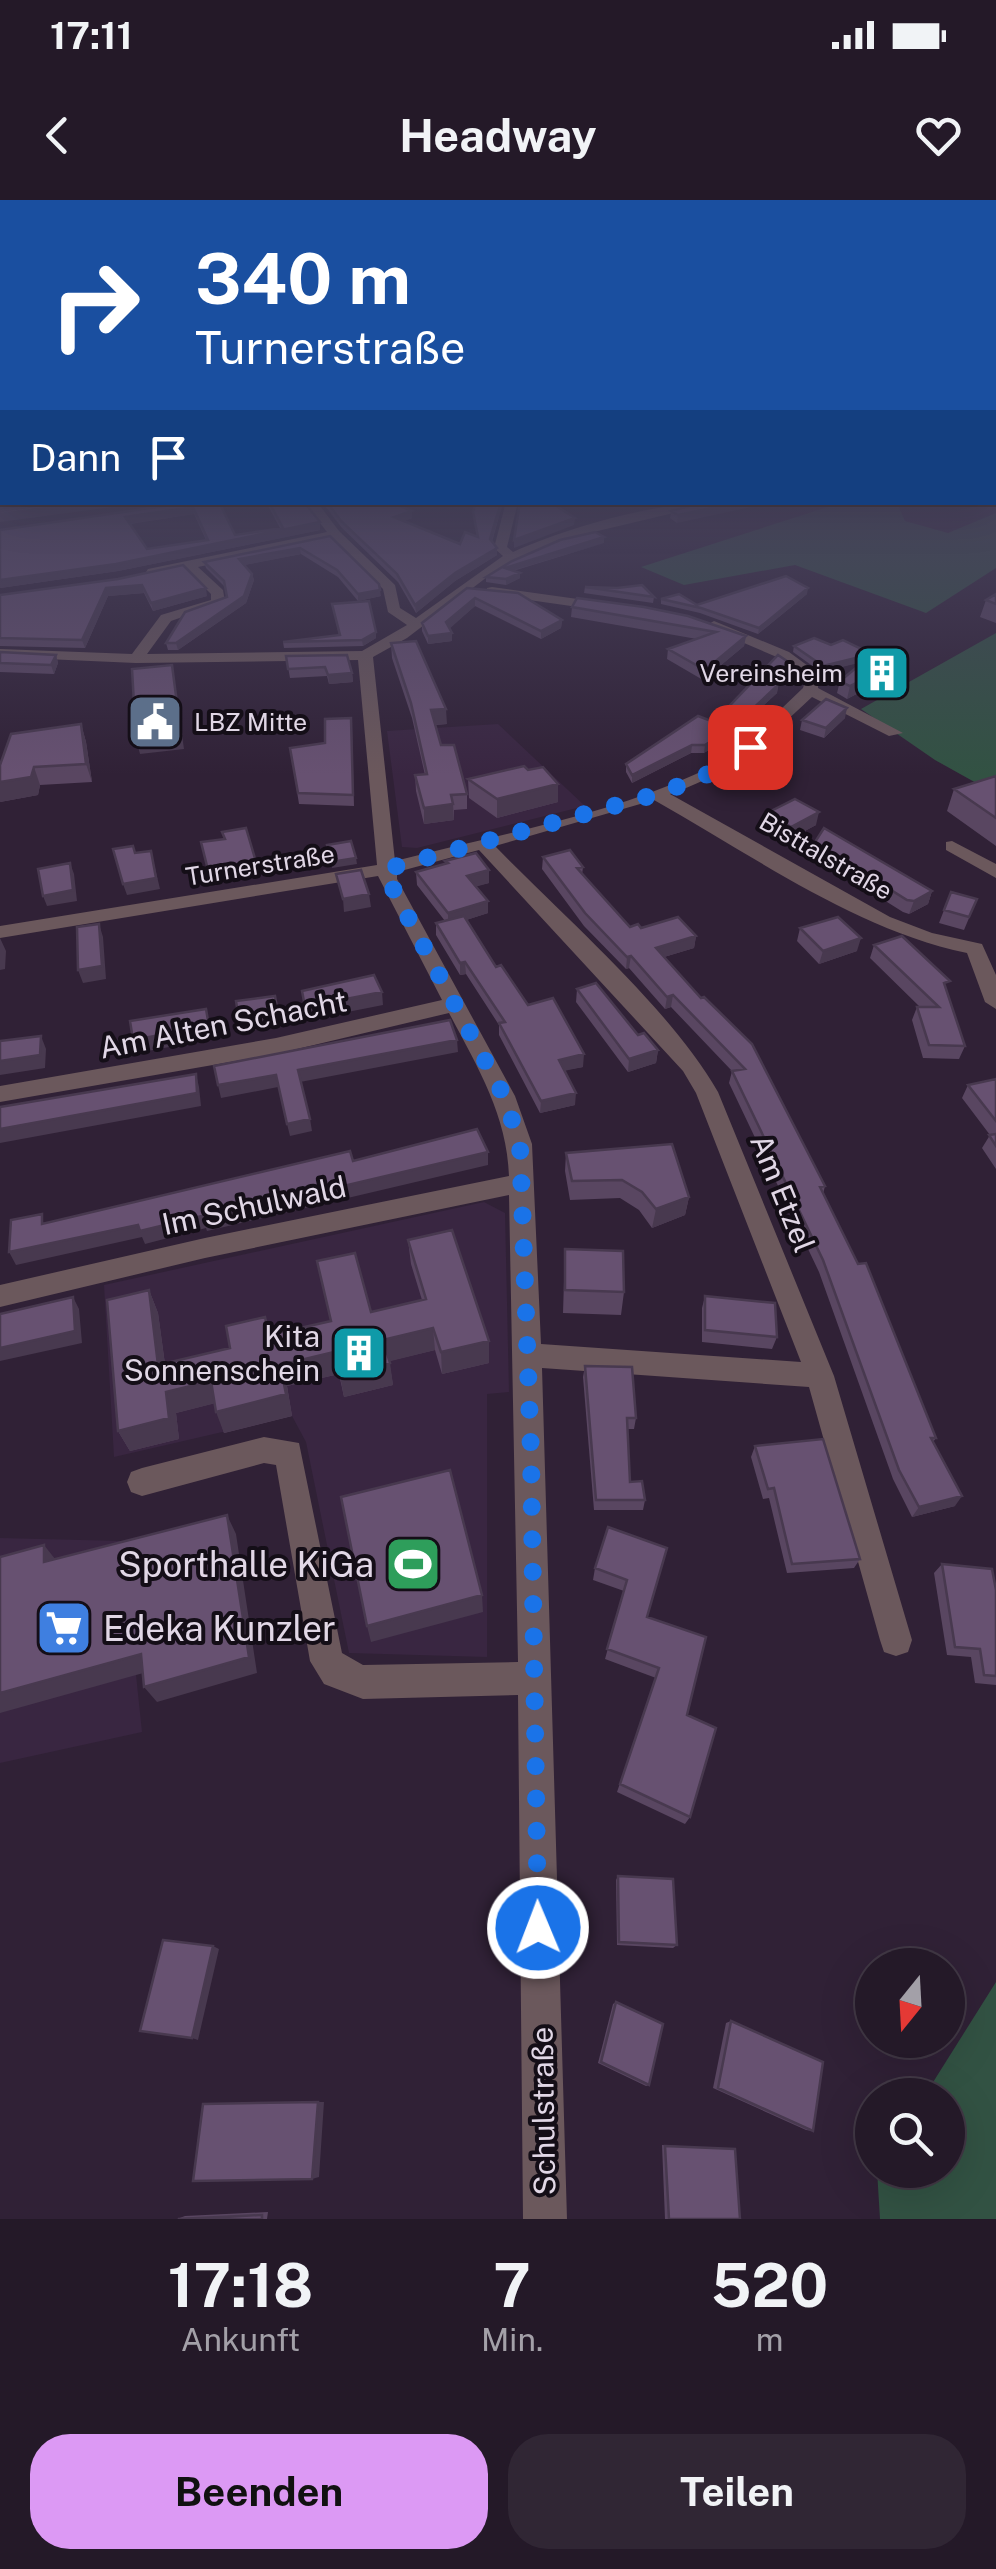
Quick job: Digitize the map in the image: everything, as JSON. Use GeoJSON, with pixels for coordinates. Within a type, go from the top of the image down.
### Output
{"type":"FeatureCollection","features":[{"type":"Feature","properties":{"kind":"street"},"geometry":{"type":"LineString","coordinates":[[136,659],[166,618],[218,602],[218,594],[211,587]]}},
{"type":"Feature","properties":{"kind":"street"},"geometry":{"type":"LineString","coordinates":[[389,587],[393,608],[402,618],[415,623]]}},
{"type":"Feature","properties":{"kind":"street"},"geometry":{"type":"LineString","coordinates":[[0,654],[136,659],[365,656],[387,646],[462,587]]}},
{"type":"Feature","properties":{"kind":"street"},"geometry":{"type":"LineString","coordinates":[[464,587],[618,608]]}},
{"type":"Feature","properties":{"kind":"street"},"geometry":{"type":"LineString","coordinates":[[728,610],[696,620],[736,633],[800,665],[814,676],[810,690],[895,733]]}},
{"type":"Feature","properties":{"kind":"street","name":"Schulstraße"},"geometry":{"type":"LineString","coordinates":[[365,656],[386,869],[511,1114],[520,1144],[545,2219]]}},
{"type":"Feature","properties":{"kind":"street","name":"Turnerstraße"},"geometry":{"type":"LineString","coordinates":[[0,932],[386,869],[657,794],[703,777],[750,747],[810,690]]}},
{"type":"Feature","properties":{"kind":"street","name":"Bisttalstraße"},"geometry":{"type":"LineString","coordinates":[[657,794],[882,921],[927,938],[986,949],[996,1002]]}},
{"type":"Feature","properties":{"kind":"street","name":"Am Etzel"},"geometry":{"type":"LineString","coordinates":[[482,843],[631,998],[698,1076],[820,1376],[896,1640]]}},
{"type":"Feature","properties":{"kind":"street"},"geometry":{"type":"LineString","coordinates":[[952,846],[996,872]]}},
{"type":"Feature","properties":{"kind":"street","name":"Am Alten Schacht"},"geometry":{"type":"LineString","coordinates":[[0,1094],[276,1046],[455,1004]]}},
{"type":"Feature","properties":{"kind":"street","name":"Im Schulwald"},"geometry":{"type":"LineString","coordinates":[[0,1296],[205,1248],[523,1183]]}},
{"type":"Feature","properties":{"kind":"street"},"geometry":{"type":"LineString","coordinates":[[527,1355],[820,1376]]}},
{"type":"Feature","properties":{"kind":"street"},"geometry":{"type":"LineString","coordinates":[[142,1482],[264,1450],[289,1454],[294,1462],[327,1662],[336,1672],[362,1682],[535,1678]]}},
{"type":"Feature","properties":{"kind":"shaded area"},"geometry":{"type":"Polygon","coordinates":[[[498,724],[585,806],[417,848],[402,847],[387,731],[498,724]]]}},
{"type":"Feature","properties":{"kind":"shaded area"},"geometry":{"type":"Polygon","coordinates":[[[484,1202],[505,1213],[509,1392],[487,1394],[487,1657],[349,1653],[306,1442],[292,1416],[114,1457],[104,1285],[484,1202]]]}},
{"type":"Feature","properties":{"kind":"shaded area"},"geometry":{"type":"Polygon","coordinates":[[[0,1538],[122,1541],[142,1732],[0,1763],[0,1538]]]}},
{"type":"Feature","properties":{"kind":"green space"},"geometry":{"type":"Polygon","coordinates":[[[856,587],[966,587],[926,613],[856,587]]]}},
{"type":"Feature","properties":{"kind":"green space"},"geometry":{"type":"Polygon","coordinates":[[[996,633],[996,794],[935,760],[861,709],[996,633]]]}},
{"type":"Feature","properties":{"kind":"green space"},"geometry":{"type":"Polygon","coordinates":[[[996,1982],[996,2219],[880,2219],[878,2188],[965,2188],[965,2078],[936,2078],[948,2058],[965,2058],[965,2031],[996,1982]]]}},
{"type":"Feature","properties":{"kind":"building"},"geometry":{"type":"Polygon","coordinates":[[[57,587],[115,587],[106,588],[82,640],[0,638],[0,595],[57,587]]]}},
{"type":"Feature","properties":{"kind":"building"},"geometry":{"type":"Polygon","coordinates":[[[143,587],[206,588],[151,603],[143,587]]]}},
{"type":"Feature","properties":{"kind":"building"},"geometry":{"type":"Polygon","coordinates":[[[225,587],[247,587],[244,596],[176,643],[166,643],[185,612],[227,597],[225,587]]]}},
{"type":"Feature","properties":{"kind":"building"},"geometry":{"type":"Polygon","coordinates":[[[352,587],[380,587],[380,590],[358,594],[352,587]]]}},
{"type":"Feature","properties":{"kind":"building"},"geometry":{"type":"Polygon","coordinates":[[[405,587],[437,587],[415,605],[405,587]]]}},
{"type":"Feature","properties":{"kind":"building"},"geometry":{"type":"Polygon","coordinates":[[[587,587],[644,587],[654,597],[587,587]]]}},
{"type":"Feature","properties":{"kind":"building"},"geometry":{"type":"Polygon","coordinates":[[[752,587],[808,588],[759,628],[661,599],[679,594],[697,605],[752,587]]]}},
{"type":"Feature","properties":{"kind":"building"},"geometry":{"type":"Polygon","coordinates":[[[467,588],[518,593],[562,620],[541,631],[475,598],[446,622],[452,633],[428,636],[422,623],[467,588]]]}},
{"type":"Feature","properties":{"kind":"building"},"geometry":{"type":"Polygon","coordinates":[[[577,598],[688,616],[746,636],[705,670],[668,649],[716,632],[572,607],[577,598]]]}},
{"type":"Feature","properties":{"kind":"building"},"geometry":{"type":"Polygon","coordinates":[[[369,601],[376,632],[362,640],[283,642],[340,635],[332,604],[369,601]]]}},
{"type":"Feature","properties":{"kind":"building"},"geometry":{"type":"Polygon","coordinates":[[[814,638],[831,645],[843,640],[872,654],[823,666],[794,646],[814,638]]]}},
{"type":"Feature","properties":{"kind":"building"},"geometry":{"type":"Polygon","coordinates":[[[416,641],[446,709],[431,710],[441,745],[454,745],[467,794],[451,795],[453,804],[424,808],[415,775],[427,774],[411,703],[391,643],[416,641]]]}},
{"type":"Feature","properties":{"kind":"building"},"geometry":{"type":"Polygon","coordinates":[[[878,650],[902,660],[850,686],[840,681],[878,650]]]}},
{"type":"Feature","properties":{"kind":"building"},"geometry":{"type":"Polygon","coordinates":[[[0,652],[56,655],[51,665],[0,663],[0,652]]]}},
{"type":"Feature","properties":{"kind":"building"},"geometry":{"type":"Polygon","coordinates":[[[347,655],[352,673],[328,675],[325,667],[288,669],[286,656],[347,655]]]}},
{"type":"Feature","properties":{"kind":"building"},"geometry":{"type":"Polygon","coordinates":[[[778,655],[800,670],[760,679],[778,685],[732,728],[705,745],[692,745],[632,775],[626,764],[698,716],[714,722],[778,655]]]}},
{"type":"Feature","properties":{"kind":"building"},"geometry":{"type":"Polygon","coordinates":[[[172,665],[181,734],[136,739],[132,669],[172,665]]]}},
{"type":"Feature","properties":{"kind":"building"},"geometry":{"type":"Polygon","coordinates":[[[826,699],[847,708],[826,728],[802,720],[826,699]]]}},
{"type":"Feature","properties":{"kind":"building"},"geometry":{"type":"Polygon","coordinates":[[[351,718],[353,795],[298,793],[290,748],[325,743],[325,719],[351,718]]]}},
{"type":"Feature","properties":{"kind":"building"},"geometry":{"type":"Polygon","coordinates":[[[81,724],[86,764],[34,767],[31,777],[0,782],[0,765],[11,734],[81,724]]]}},
{"type":"Feature","properties":{"kind":"building"},"geometry":{"type":"Polygon","coordinates":[[[524,766],[528,770],[543,767],[558,784],[497,799],[468,779],[524,766]]]}},
{"type":"Feature","properties":{"kind":"building"},"geometry":{"type":"Polygon","coordinates":[[[996,776],[996,818],[954,789],[996,776]]]}},
{"type":"Feature","properties":{"kind":"building"},"geometry":{"type":"Polygon","coordinates":[[[795,799],[819,812],[791,827],[767,813],[795,799]]]}},
{"type":"Feature","properties":{"kind":"building"},"geometry":{"type":"Polygon","coordinates":[[[246,828],[256,862],[208,870],[201,842],[225,839],[222,832],[246,828]]]}},
{"type":"Feature","properties":{"kind":"building"},"geometry":{"type":"Polygon","coordinates":[[[824,828],[932,891],[914,901],[907,900],[815,842],[824,828]]]}},
{"type":"Feature","properties":{"kind":"building"},"geometry":{"type":"Polygon","coordinates":[[[351,841],[356,858],[331,862],[327,845],[351,841]]]}},
{"type":"Feature","properties":{"kind":"building"},"geometry":{"type":"Polygon","coordinates":[[[133,846],[135,853],[151,851],[156,878],[123,884],[113,849],[133,846]]]}},
{"type":"Feature","properties":{"kind":"building"},"geometry":{"type":"Polygon","coordinates":[[[570,850],[583,867],[577,868],[630,927],[638,924],[641,928],[678,917],[696,936],[656,948],[701,998],[752,1044],[825,1186],[820,1187],[858,1264],[866,1263],[936,1438],[931,1438],[962,1496],[919,1507],[899,1470],[823,1260],[732,1071],[745,1069],[585,913],[543,857],[570,850]]]}},
{"type":"Feature","properties":{"kind":"building"},"geometry":{"type":"Polygon","coordinates":[[[476,853],[489,870],[467,876],[488,901],[448,913],[416,872],[476,853]]]}},
{"type":"Feature","properties":{"kind":"building"},"geometry":{"type":"Polygon","coordinates":[[[70,863],[73,890],[43,896],[38,869],[70,863]]]}},
{"type":"Feature","properties":{"kind":"building"},"geometry":{"type":"Polygon","coordinates":[[[361,870],[369,894],[343,899],[336,874],[361,870]]]}},
{"type":"Feature","properties":{"kind":"building"},"geometry":{"type":"Polygon","coordinates":[[[951,892],[977,899],[969,917],[944,910],[951,892]]]}},
{"type":"Feature","properties":{"kind":"building"},"geometry":{"type":"Polygon","coordinates":[[[464,916],[496,967],[501,965],[528,1005],[553,998],[584,1054],[559,1060],[576,1093],[541,1101],[499,1023],[505,1022],[465,962],[460,963],[436,923],[464,916]]]}},
{"type":"Feature","properties":{"kind":"building"},"geometry":{"type":"Polygon","coordinates":[[[838,917],[861,938],[823,951],[800,928],[838,917]]]}},
{"type":"Feature","properties":{"kind":"building"},"geometry":{"type":"Polygon","coordinates":[[[99,924],[102,966],[78,970],[77,927],[99,924]]]}},
{"type":"Feature","properties":{"kind":"building"},"geometry":{"type":"Polygon","coordinates":[[[902,936],[950,981],[944,983],[965,1046],[929,1045],[917,1007],[939,1007],[874,945],[902,936]]]}},
{"type":"Feature","properties":{"kind":"building"},"geometry":{"type":"Polygon","coordinates":[[[374,975],[382,992],[305,1007],[302,991],[374,975]]]}},
{"type":"Feature","properties":{"kind":"building"},"geometry":{"type":"Polygon","coordinates":[[[596,983],[638,1035],[644,1033],[658,1050],[629,1059],[577,989],[596,983]]]}},
{"type":"Feature","properties":{"kind":"building"},"geometry":{"type":"Polygon","coordinates":[[[275,996],[278,1013],[239,1020],[236,1001],[275,996]]]}},
{"type":"Feature","properties":{"kind":"building"},"geometry":{"type":"Polygon","coordinates":[[[206,1009],[209,1026],[133,1040],[130,1021],[206,1009]]]}},
{"type":"Feature","properties":{"kind":"building"},"geometry":{"type":"Polygon","coordinates":[[[450,1020],[457,1040],[298,1070],[310,1119],[287,1124],[276,1075],[218,1085],[214,1066],[450,1020]]]}},
{"type":"Feature","properties":{"kind":"building"},"geometry":{"type":"Polygon","coordinates":[[[41,1036],[40,1055],[0,1061],[0,1041],[41,1036]]]}},
{"type":"Feature","properties":{"kind":"building"},"geometry":{"type":"Polygon","coordinates":[[[196,1074],[197,1093],[0,1129],[0,1107],[196,1074]]]}},
{"type":"Feature","properties":{"kind":"building"},"geometry":{"type":"Polygon","coordinates":[[[996,1079],[996,1121],[968,1085],[996,1079]]]}},
{"type":"Feature","properties":{"kind":"building"},"geometry":{"type":"Polygon","coordinates":[[[477,1129],[488,1152],[203,1219],[202,1216],[140,1231],[138,1225],[9,1252],[11,1220],[42,1214],[42,1224],[350,1151],[353,1161],[477,1129]]]}},
{"type":"Feature","properties":{"kind":"building"},"geometry":{"type":"Polygon","coordinates":[[[672,1144],[689,1197],[656,1209],[642,1192],[622,1180],[572,1181],[566,1153],[672,1144]]]}},
{"type":"Feature","properties":{"kind":"building"},"geometry":{"type":"Polygon","coordinates":[[[452,1230],[489,1341],[441,1352],[433,1328],[383,1340],[390,1363],[340,1376],[334,1352],[280,1365],[286,1394],[216,1412],[211,1381],[166,1392],[169,1418],[118,1431],[107,1300],[149,1290],[158,1365],[230,1348],[226,1326],[265,1317],[269,1335],[331,1321],[317,1261],[355,1253],[371,1312],[426,1299],[408,1240],[452,1230]]]}},
{"type":"Feature","properties":{"kind":"building"},"geometry":{"type":"Polygon","coordinates":[[[565,1249],[623,1251],[624,1292],[565,1290],[565,1249]]]}},
{"type":"Feature","properties":{"kind":"building"},"geometry":{"type":"Polygon","coordinates":[[[705,1296],[775,1303],[777,1337],[705,1330],[705,1296]]]}},
{"type":"Feature","properties":{"kind":"building"},"geometry":{"type":"Polygon","coordinates":[[[73,1297],[75,1331],[0,1348],[0,1314],[73,1297]]]}},
{"type":"Feature","properties":{"kind":"building"},"geometry":{"type":"Polygon","coordinates":[[[585,1366],[632,1367],[636,1418],[627,1418],[630,1482],[642,1481],[645,1500],[596,1500],[585,1366]]]}},
{"type":"Feature","properties":{"kind":"building"},"geometry":{"type":"Polygon","coordinates":[[[823,1439],[860,1559],[792,1564],[774,1488],[768,1489],[755,1446],[823,1439]]]}},
{"type":"Feature","properties":{"kind":"building","name":"Sporthalle KiGa"},"geometry":{"type":"Polygon","coordinates":[[[450,1470],[482,1595],[367,1626],[341,1497],[450,1470]]]}},
{"type":"Feature","properties":{"kind":"building"},"geometry":{"type":"Polygon","coordinates":[[[227,1515],[249,1657],[144,1687],[141,1654],[0,1693],[0,1557],[44,1545],[44,1562],[227,1515]]]}},
{"type":"Feature","properties":{"kind":"building"},"geometry":{"type":"Polygon","coordinates":[[[608,1527],[667,1548],[647,1617],[706,1637],[687,1715],[716,1728],[690,1817],[620,1784],[659,1668],[607,1649],[627,1580],[595,1568],[608,1527]]]}},
{"type":"Feature","properties":{"kind":"building"},"geometry":{"type":"Polygon","coordinates":[[[942,1564],[992,1569],[996,1590],[996,1676],[984,1675],[980,1649],[955,1647],[942,1564]]]}},
{"type":"Feature","properties":{"kind":"building"},"geometry":{"type":"Polygon","coordinates":[[[618,1876],[673,1879],[677,1945],[619,1942],[618,1876]]]}},
{"type":"Feature","properties":{"kind":"building"},"geometry":{"type":"Polygon","coordinates":[[[163,1940],[213,1946],[192,2038],[140,2031],[163,1940]]]}},
{"type":"Feature","properties":{"kind":"building"},"geometry":{"type":"Polygon","coordinates":[[[616,2002],[663,2024],[649,2085],[601,2062],[616,2002]]]}},
{"type":"Feature","properties":{"kind":"building"},"geometry":{"type":"Polygon","coordinates":[[[731,2021],[823,2062],[813,2131],[718,2088],[731,2021]]]}},
{"type":"Feature","properties":{"kind":"building"},"geometry":{"type":"Polygon","coordinates":[[[318,2102],[312,2179],[193,2181],[203,2104],[318,2102]]]}},
{"type":"Feature","properties":{"kind":"building"},"geometry":{"type":"Polygon","coordinates":[[[665,2146],[735,2149],[740,2219],[669,2219],[665,2146]]]}},
{"type":"Feature","properties":{"kind":"building"},"geometry":{"type":"Polygon","coordinates":[[[262,2215],[262,2219],[178,2219],[262,2215]]]}},
{"type":"Feature","properties":{"kind":"place","name":"Vereinsheim"},"geometry":{"type":"Point","coordinates":[882,673]}},
{"type":"Feature","properties":{"kind":"place","name":"LBZ Mitte"},"geometry":{"type":"Point","coordinates":[155,722]}},
{"type":"Feature","properties":{"kind":"place","name":"Kita Sonnenschein"},"geometry":{"type":"Point","coordinates":[359,1353]}},
{"type":"Feature","properties":{"kind":"place","name":"Sporthalle KiGa"},"geometry":{"type":"Point","coordinates":[413,1564]}},
{"type":"Feature","properties":{"kind":"place","name":"Edeka Kunzler"},"geometry":{"type":"Point","coordinates":[64,1628]}},
{"type":"Feature","properties":{"kind":"route"},"geometry":{"type":"LineString","coordinates":[[538,1928],[531,1454],[520,1144],[504,1096],[394,891],[386,869],[657,794],[703,777],[750,747]]}}]}
